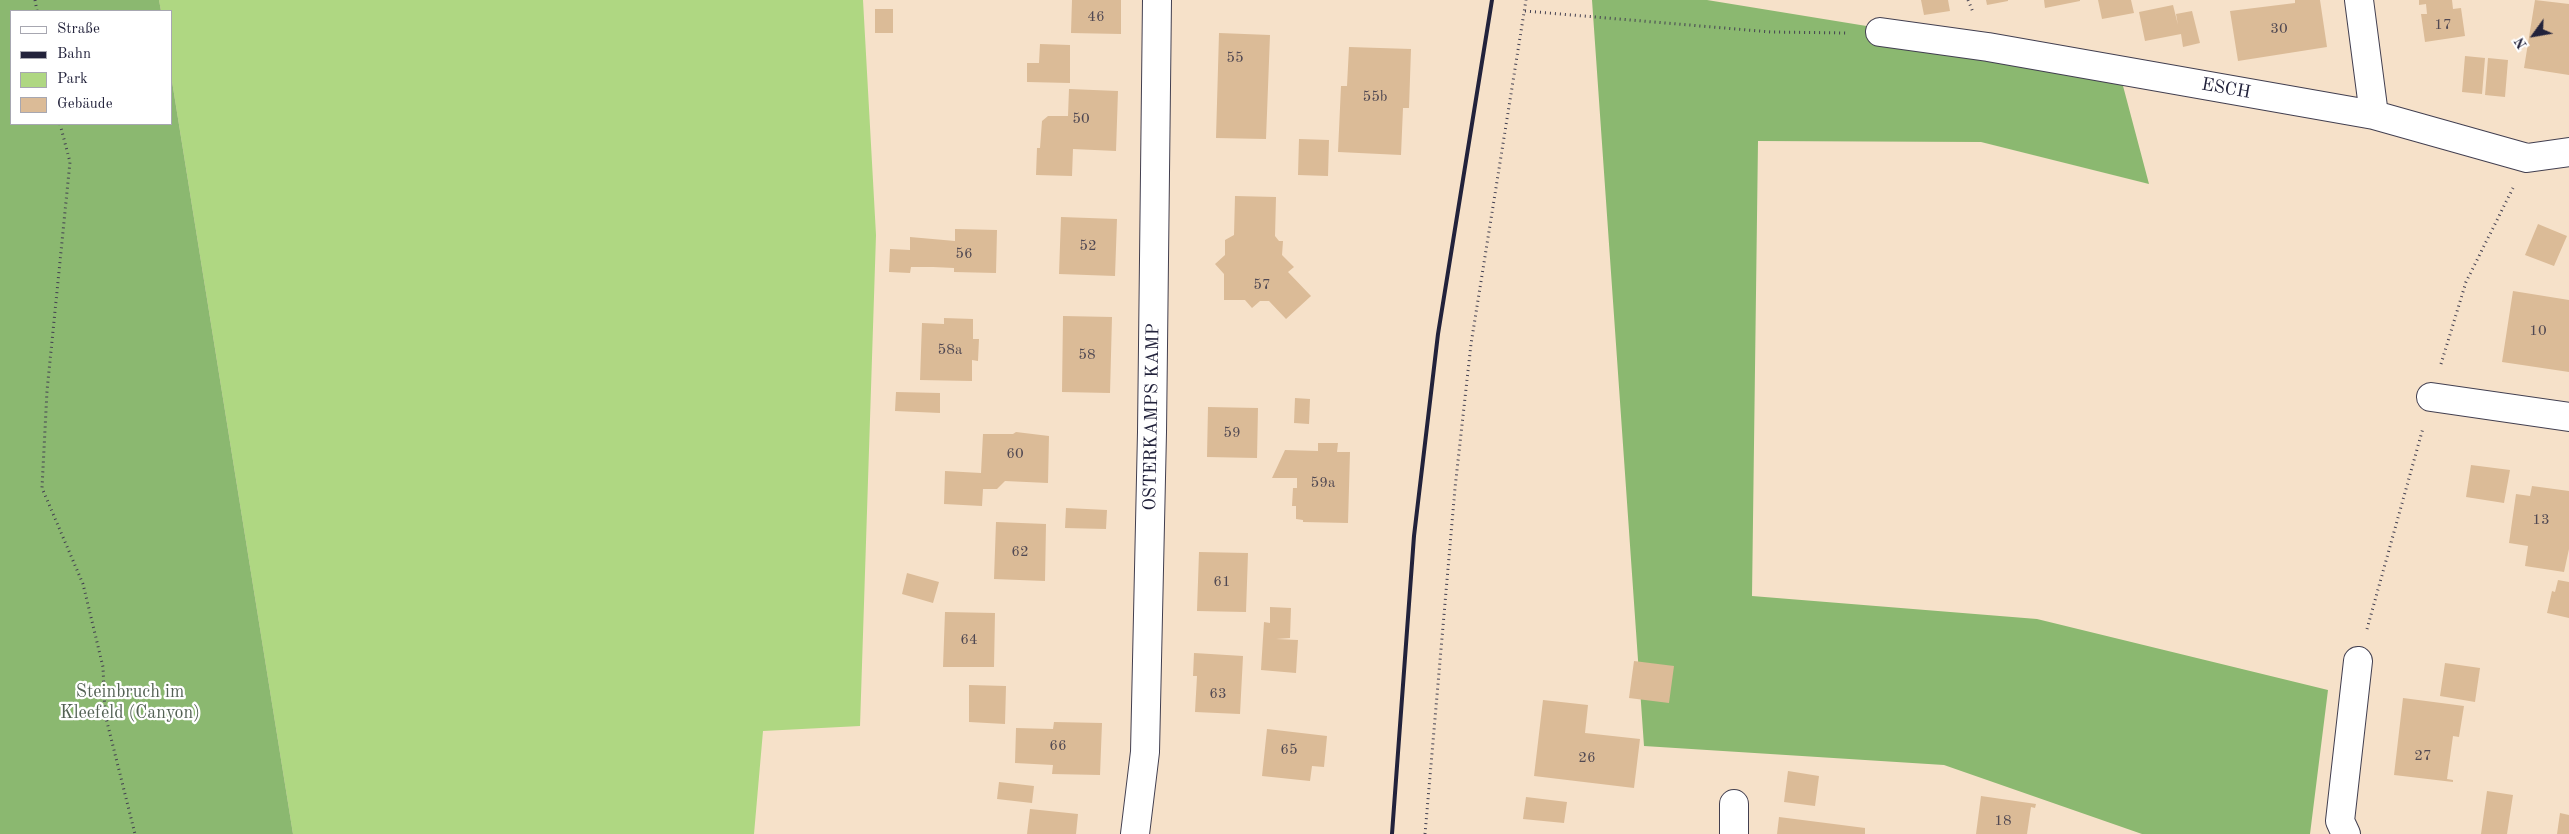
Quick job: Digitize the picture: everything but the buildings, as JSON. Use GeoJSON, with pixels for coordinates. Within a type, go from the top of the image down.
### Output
{"type":"FeatureCollection","features":[{"type":"Feature","properties":{"kind":"street","name":"OSTERKAMPS KAMP"},"geometry":{"type":"LineString","coordinates":[[1135,834],[1146,752],[1158,0]]}},
{"type":"Feature","properties":{"kind":"street"},"geometry":{"type":"LineString","coordinates":[[2359,0],[2374,115]]}},
{"type":"Feature","properties":{"kind":"street","name":"ESCH"},"geometry":{"type":"LineString","coordinates":[[1880,32],[1988,47],[2374,115],[2527,158],[2569,152]]}},
{"type":"Feature","properties":{"kind":"street"},"geometry":{"type":"LineString","coordinates":[[2431,397],[2569,417]]}},
{"type":"Feature","properties":{"kind":"street"},"geometry":{"type":"LineString","coordinates":[[2346,834],[2340,821],[2358,661]]}},
{"type":"Feature","properties":{"kind":"street"},"geometry":{"type":"LineString","coordinates":[[1734,804],[1734,834]]}},
{"type":"Feature","properties":{"kind":"path"},"geometry":{"type":"LineString","coordinates":[[1425,834],[1438,710],[1455,488],[1470,344],[1526,0]]}},
{"type":"Feature","properties":{"kind":"path"},"geometry":{"type":"LineString","coordinates":[[1525,11],[1771,32],[1880,32]]}},
{"type":"Feature","properties":{"kind":"path"},"geometry":{"type":"LineString","coordinates":[[60,125],[70,162],[47,391],[42,488],[83,584],[103,667],[105,714],[135,834]]}},
{"type":"Feature","properties":{"kind":"path"},"geometry":{"type":"LineString","coordinates":[[2358,661],[2431,397],[2466,282],[2527,158]]}},
{"type":"Feature","properties":{"kind":"green space","name":"Steinbruch im Kleefeld (Canyon)"},"geometry":{"type":"Polygon","coordinates":[[[0,0],[159,0],[161,10],[10,10],[10,125],[172,125],[172,81],[293,834],[0,834],[0,0]]]}},
{"type":"Feature","properties":{"kind":"green space"},"geometry":{"type":"Polygon","coordinates":[[[159,0],[863,0],[876,235],[860,726],[763,731],[754,834],[293,834],[172,81],[172,10],[161,10],[159,0]]]}},
{"type":"Feature","properties":{"kind":"green space"},"geometry":{"type":"Polygon","coordinates":[[[1592,0],[1707,0],[2118,67],[2149,184],[1981,142],[1758,141],[1752,596],[2037,619],[2328,690],[2310,834],[2142,834],[1944,765],[1644,746],[1592,0]]]}},
{"type":"Feature","properties":{"kind":"railway"},"geometry":{"type":"LineString","coordinates":[[1392,834],[1414,536],[1438,334],[1492,0]]}}]}
